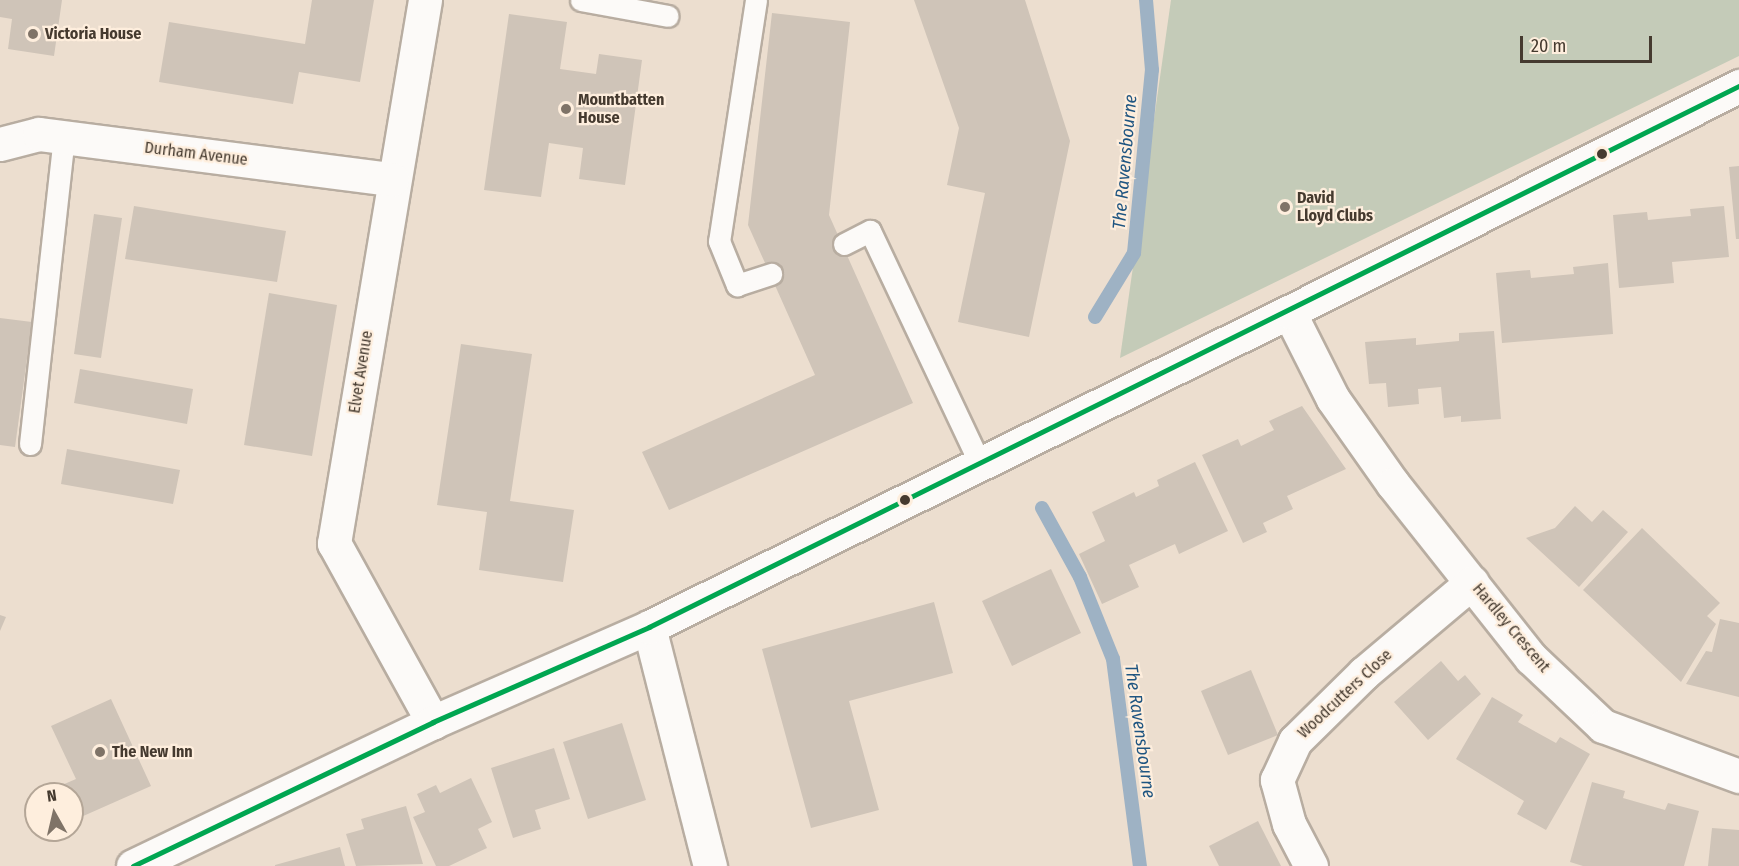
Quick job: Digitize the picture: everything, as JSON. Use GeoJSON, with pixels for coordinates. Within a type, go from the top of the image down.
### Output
{"type":"FeatureCollection","features":[{"type":"Feature","properties":{"kind":"street","name":"Elvet Avenue"},"geometry":{"type":"LineString","coordinates":[[425,0],[392,179],[334,543],[434,722]]}},
{"type":"Feature","properties":{"kind":"street"},"geometry":{"type":"LineString","coordinates":[[133,866],[434,722],[648,627],[1289,312],[1739,86]]}},
{"type":"Feature","properties":{"kind":"street","name":"Durham Avenue"},"geometry":{"type":"LineString","coordinates":[[0,144],[39,134],[392,179]]}},
{"type":"Feature","properties":{"kind":"street","name":"Hardley Crescent"},"geometry":{"type":"LineString","coordinates":[[1289,312],[1332,399],[1393,484],[1531,658],[1603,726],[1739,776]]}},
{"type":"Feature","properties":{"kind":"street","name":"Woodcutters Close"},"geometry":{"type":"LineString","coordinates":[[1311,866],[1289,824],[1277,780],[1294,741],[1364,673],[1472,582]]}},
{"type":"Feature","properties":{"kind":"street"},"geometry":{"type":"LineString","coordinates":[[648,627],[710,866]]}},
{"type":"Feature","properties":{"kind":"lane"},"geometry":{"type":"LineString","coordinates":[[581,0],[668,16]]}},
{"type":"Feature","properties":{"kind":"lane"},"geometry":{"type":"LineString","coordinates":[[756,0],[719,241],[737,285],[771,274]]}},
{"type":"Feature","properties":{"kind":"lane"},"geometry":{"type":"LineString","coordinates":[[30,444],[64,137]]}},
{"type":"Feature","properties":{"kind":"lane"},"geometry":{"type":"LineString","coordinates":[[844,244],[870,231],[980,464]]}},
{"type":"Feature","properties":{"kind":"green space","name":"David Lloyd Clubs"},"geometry":{"type":"Polygon","coordinates":[[[1171,0],[1739,0],[1739,56],[1120,358],[1171,0]]]}},
{"type":"Feature","properties":{"kind":"building","name":"Victoria House"},"geometry":{"type":"Polygon","coordinates":[[[0,0],[62,0],[54,56],[8,49],[12,19],[0,17],[0,0]]]}},
{"type":"Feature","properties":{"kind":"building"},"geometry":{"type":"Polygon","coordinates":[[[312,0],[374,0],[360,82],[299,72],[293,104],[159,82],[169,22],[305,44],[312,0]]]}},
{"type":"Feature","properties":{"kind":"building"},"geometry":{"type":"Polygon","coordinates":[[[914,0],[1025,0],[1070,141],[1029,337],[958,322],[985,193],[947,185],[959,128],[914,0]]]}},
{"type":"Feature","properties":{"kind":"building"},"geometry":{"type":"Polygon","coordinates":[[[772,13],[850,22],[829,215],[913,403],[669,510],[642,452],[815,375],[748,225],[772,13]]]}},
{"type":"Feature","properties":{"kind":"building","name":"Mountbatten House"},"geometry":{"type":"Polygon","coordinates":[[[509,14],[567,22],[560,69],[596,74],[599,54],[642,60],[625,185],[579,179],[583,148],[549,143],[541,197],[484,190],[509,14]]]}},
{"type":"Feature","properties":{"kind":"building"},"geometry":{"type":"Polygon","coordinates":[[[1739,166],[1739,239],[1736,239],[1729,167],[1739,166]]]}},
{"type":"Feature","properties":{"kind":"building"},"geometry":{"type":"Polygon","coordinates":[[[134,206],[286,231],[277,282],[125,259],[134,206]]]}},
{"type":"Feature","properties":{"kind":"building"},"geometry":{"type":"Polygon","coordinates":[[[1724,206],[1729,257],[1672,262],[1674,283],[1619,288],[1613,215],[1647,212],[1648,220],[1691,216],[1690,209],[1724,206]]]}},
{"type":"Feature","properties":{"kind":"building"},"geometry":{"type":"Polygon","coordinates":[[[94,214],[122,218],[101,358],[74,354],[94,214]]]}},
{"type":"Feature","properties":{"kind":"building"},"geometry":{"type":"Polygon","coordinates":[[[1608,263],[1613,334],[1502,343],[1496,273],[1530,270],[1531,278],[1574,274],[1573,267],[1608,263]]]}},
{"type":"Feature","properties":{"kind":"building"},"geometry":{"type":"Polygon","coordinates":[[[269,293],[337,305],[312,456],[244,445],[269,293]]]}},
{"type":"Feature","properties":{"kind":"building"},"geometry":{"type":"Polygon","coordinates":[[[0,318],[32,322],[15,447],[0,445],[0,318]]]}},
{"type":"Feature","properties":{"kind":"building"},"geometry":{"type":"Polygon","coordinates":[[[1494,331],[1501,419],[1461,422],[1461,416],[1444,418],[1441,387],[1418,389],[1419,404],[1388,407],[1386,383],[1369,384],[1365,342],[1416,338],[1416,345],[1459,341],[1459,333],[1494,331]]]}},
{"type":"Feature","properties":{"kind":"building"},"geometry":{"type":"Polygon","coordinates":[[[461,344],[532,354],[510,501],[574,510],[563,582],[479,570],[487,512],[437,505],[461,344]]]}},
{"type":"Feature","properties":{"kind":"building"},"geometry":{"type":"Polygon","coordinates":[[[80,369],[193,389],[187,424],[74,403],[80,369]]]}},
{"type":"Feature","properties":{"kind":"building"},"geometry":{"type":"Polygon","coordinates":[[[1302,406],[1346,469],[1287,496],[1293,509],[1263,523],[1267,532],[1243,543],[1202,455],[1238,439],[1241,446],[1274,430],[1269,421],[1302,406]]]}},
{"type":"Feature","properties":{"kind":"building"},"geometry":{"type":"Polygon","coordinates":[[[67,449],[180,470],[173,504],[61,484],[67,449]]]}},
{"type":"Feature","properties":{"kind":"building"},"geometry":{"type":"Polygon","coordinates":[[[1195,462],[1228,531],[1179,554],[1175,544],[1129,565],[1139,587],[1102,604],[1079,554],[1105,541],[1092,512],[1134,492],[1136,497],[1159,486],[1157,480],[1195,462]]]}},
{"type":"Feature","properties":{"kind":"building"},"geometry":{"type":"Polygon","coordinates":[[[1575,506],[1592,522],[1603,510],[1628,532],[1579,587],[1526,538],[1555,528],[1575,506]]]}},
{"type":"Feature","properties":{"kind":"building"},"geometry":{"type":"Polygon","coordinates":[[[1642,528],[1720,603],[1707,616],[1716,624],[1681,682],[1583,590],[1642,528]]]}},
{"type":"Feature","properties":{"kind":"building"},"geometry":{"type":"Polygon","coordinates":[[[1051,569],[1081,633],[1012,666],[982,601],[1051,569]]]}},
{"type":"Feature","properties":{"kind":"building"},"geometry":{"type":"Polygon","coordinates":[[[934,602],[953,673],[849,701],[879,810],[811,828],[762,649],[934,602]]]}},
{"type":"Feature","properties":{"kind":"building"},"geometry":{"type":"Polygon","coordinates":[[[0,615],[6,617],[0,631],[0,615]]]}},
{"type":"Feature","properties":{"kind":"building"},"geometry":{"type":"Polygon","coordinates":[[[1720,619],[1739,623],[1739,697],[1686,684],[1706,651],[1712,652],[1720,619]]]}},
{"type":"Feature","properties":{"kind":"building"},"geometry":{"type":"Polygon","coordinates":[[[1441,661],[1458,681],[1465,675],[1481,694],[1428,740],[1394,702],[1441,661]]]}},
{"type":"Feature","properties":{"kind":"building"},"geometry":{"type":"Polygon","coordinates":[[[1251,670],[1278,735],[1228,755],[1201,691],[1251,670]]]}},
{"type":"Feature","properties":{"kind":"building"},"geometry":{"type":"Polygon","coordinates":[[[1492,697],[1523,715],[1518,722],[1556,743],[1560,737],[1590,754],[1546,830],[1517,814],[1524,801],[1456,759],[1492,697]]]}},
{"type":"Feature","properties":{"kind":"building","name":"The New Inn"},"geometry":{"type":"Polygon","coordinates":[[[111,699],[151,786],[84,816],[84,782],[69,782],[76,779],[51,726],[111,699]]]}},
{"type":"Feature","properties":{"kind":"building"},"geometry":{"type":"Polygon","coordinates":[[[622,723],[646,800],[588,819],[563,742],[622,723]]]}},
{"type":"Feature","properties":{"kind":"building"},"geometry":{"type":"Polygon","coordinates":[[[554,748],[570,799],[535,810],[541,829],[513,838],[491,768],[554,748]]]}},
{"type":"Feature","properties":{"kind":"building"},"geometry":{"type":"Polygon","coordinates":[[[471,778],[492,822],[478,829],[487,848],[449,866],[436,866],[413,817],[425,812],[417,794],[436,785],[440,793],[471,778]]]}},
{"type":"Feature","properties":{"kind":"building"},"geometry":{"type":"Polygon","coordinates":[[[1592,782],[1625,791],[1623,798],[1665,810],[1668,803],[1699,811],[1684,866],[1583,866],[1570,862],[1592,782]]]}},
{"type":"Feature","properties":{"kind":"building"},"geometry":{"type":"Polygon","coordinates":[[[406,806],[423,864],[356,866],[346,834],[364,829],[361,819],[406,806]]]}},
{"type":"Feature","properties":{"kind":"building"},"geometry":{"type":"Polygon","coordinates":[[[1258,821],[1281,866],[1219,866],[1209,846],[1258,821]]]}},
{"type":"Feature","properties":{"kind":"building"},"geometry":{"type":"Polygon","coordinates":[[[1712,828],[1739,830],[1739,866],[1708,866],[1712,828]]]}},
{"type":"Feature","properties":{"kind":"building"},"geometry":{"type":"Polygon","coordinates":[[[340,847],[345,866],[275,866],[275,865],[340,847]]]}},
{"type":"Feature","properties":{"kind":"waterway","name":"The Ravensbourne"},"geometry":{"type":"LineString","coordinates":[[1095,317],[1134,253],[1152,70],[1146,0]]}},
{"type":"Feature","properties":{"kind":"waterway","name":"The Ravensbourne"},"geometry":{"type":"LineString","coordinates":[[1042,508],[1080,577],[1113,659],[1140,866]]}},
{"type":"Feature","properties":{"kind":"transit line"},"geometry":{"type":"LineString","coordinates":[[133,866],[433,722],[649,627],[1739,86]]}},
{"type":"Feature","properties":{"kind":"place","name":"Victoria House"},"geometry":{"type":"Point","coordinates":[33,34]}},
{"type":"Feature","properties":{"kind":"place","name":"Mountbatten House"},"geometry":{"type":"Point","coordinates":[566,109]}},
{"type":"Feature","properties":{"kind":"place","name":"David Lloyd Clubs"},"geometry":{"type":"Point","coordinates":[1285,207]}},
{"type":"Feature","properties":{"kind":"place","name":"The New Inn"},"geometry":{"type":"Point","coordinates":[100,752]}}]}
